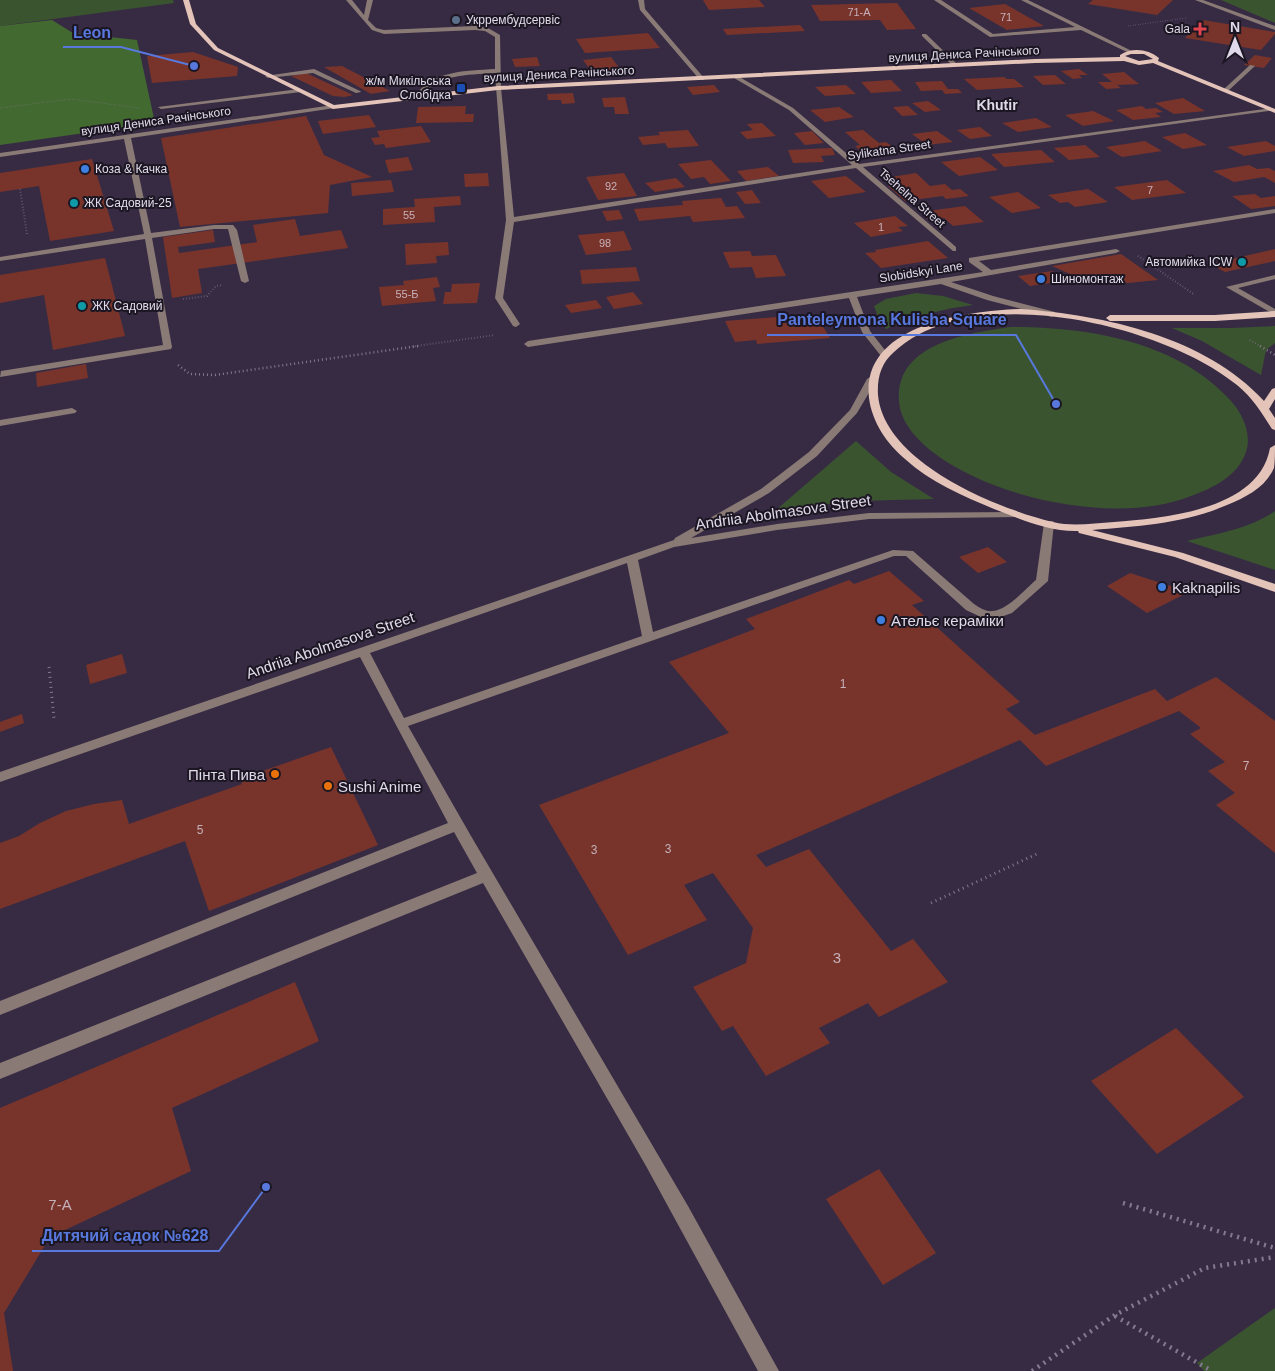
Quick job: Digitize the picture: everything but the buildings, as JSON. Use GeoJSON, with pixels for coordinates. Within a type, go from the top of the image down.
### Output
{"type":"FeatureCollection","features":[{"type":"Feature","properties":{"kind":"main road"},"geometry":{"type":"LineString","coordinates":[[186,0],[192,24],[216,49],[334,107]]}},
{"type":"Feature","properties":{"kind":"main road"},"geometry":{"type":"LineString","coordinates":[[1124,59],[1122,55],[1131,52],[1152,55],[1157,59],[1154,62],[1274,110]]}},
{"type":"Feature","properties":{"kind":"main road","name":"вулиця Дениса Рачінського"},"geometry":{"type":"LineString","coordinates":[[334,107],[498,88],[955,65],[1124,59],[1139,63],[1154,62]]}},
{"type":"Feature","properties":{"kind":"main road"},"geometry":{"type":"LineString","coordinates":[[1275,313],[1188,319],[1008,313],[966,317],[930,326],[901,341],[884,354],[872,379],[873,404],[884,430],[910,459],[948,484],[1019,515],[1178,555],[1275,588]]}},
{"type":"Feature","properties":{"kind":"main road"},"geometry":{"type":"LineString","coordinates":[[1075,316],[1121,326],[1164,341],[1223,371],[1240,383],[1264,409],[1275,427]]}},
{"type":"Feature","properties":{"kind":"main road"},"geometry":{"type":"LineString","coordinates":[[1264,409],[1275,391]]}},
{"type":"Feature","properties":{"kind":"main road"},"geometry":{"type":"LineString","coordinates":[[1068,528],[1145,523],[1204,513],[1251,489],[1272,462],[1275,448]]}},
{"type":"Feature","properties":{"kind":"street"},"geometry":{"type":"LineString","coordinates":[[348,0],[374,29],[384,32],[486,29],[498,36],[498,88],[510,220],[499,298],[516,324]]}},
{"type":"Feature","properties":{"kind":"street"},"geometry":{"type":"LineString","coordinates":[[365,20],[370,0]]}},
{"type":"Feature","properties":{"kind":"street"},"geometry":{"type":"LineString","coordinates":[[641,0],[642,9],[702,79]]}},
{"type":"Feature","properties":{"kind":"street"},"geometry":{"type":"LineString","coordinates":[[937,0],[992,36],[1082,28]]}},
{"type":"Feature","properties":{"kind":"street"},"geometry":{"type":"LineString","coordinates":[[1024,0],[1131,52]]}},
{"type":"Feature","properties":{"kind":"street"},"geometry":{"type":"LineString","coordinates":[[1198,0],[1275,28]]}},
{"type":"Feature","properties":{"kind":"street"},"geometry":{"type":"LineString","coordinates":[[924,35],[955,65]]}},
{"type":"Feature","properties":{"kind":"street"},"geometry":{"type":"LineString","coordinates":[[1226,90],[1252,66]]}},
{"type":"Feature","properties":{"kind":"street"},"geometry":{"type":"LineString","coordinates":[[268,76],[314,71],[358,92]]}},
{"type":"Feature","properties":{"kind":"street"},"geometry":{"type":"LineString","coordinates":[[417,97],[422,89],[432,81],[444,77],[498,71]]}},
{"type":"Feature","properties":{"kind":"street","name":"Tsehelna Street"},"geometry":{"type":"LineString","coordinates":[[736,77],[791,109],[953,248]]}},
{"type":"Feature","properties":{"kind":"street"},"geometry":{"type":"LineString","coordinates":[[161,107],[299,91]]}},
{"type":"Feature","properties":{"kind":"street","name":"вулиця Дениса Рачінського"},"geometry":{"type":"LineString","coordinates":[[0,155],[334,107]]}},
{"type":"Feature","properties":{"kind":"street","name":"Sylikatna Street"},"geometry":{"type":"LineString","coordinates":[[510,220],[858,166],[1274,110]]}},
{"type":"Feature","properties":{"kind":"street"},"geometry":{"type":"LineString","coordinates":[[1,374],[168,347],[148,236],[127,137]]}},
{"type":"Feature","properties":{"kind":"street","name":"Slobidskyi Lane"},"geometry":{"type":"LineString","coordinates":[[991,274],[972,260],[1275,211]]}},
{"type":"Feature","properties":{"kind":"street"},"geometry":{"type":"LineString","coordinates":[[0,259],[148,236],[214,227],[230,227],[245,281]]}},
{"type":"Feature","properties":{"kind":"street"},"geometry":{"type":"LineString","coordinates":[[991,274],[1116,251]]}},
{"type":"Feature","properties":{"kind":"street","name":"Slobidskyi Lane"},"geometry":{"type":"LineString","coordinates":[[528,344],[991,274]]}},
{"type":"Feature","properties":{"kind":"street"},"geometry":{"type":"LineString","coordinates":[[1275,277],[1230,287],[1275,313]]}},
{"type":"Feature","properties":{"kind":"street"},"geometry":{"type":"LineString","coordinates":[[940,282],[990,298],[1052,314]]}},
{"type":"Feature","properties":{"kind":"street"},"geometry":{"type":"LineString","coordinates":[[852,296],[866,332],[884,354]]}},
{"type":"Feature","properties":{"kind":"street","name":"Andriia Abolmasova Street"},"geometry":{"type":"LineString","coordinates":[[672,544],[764,491],[813,454],[854,411],[872,379]]}},
{"type":"Feature","properties":{"kind":"street"},"geometry":{"type":"LineString","coordinates":[[0,423],[72,411]]}},
{"type":"Feature","properties":{"kind":"street","name":"Andriia Abolmasova Street"},"geometry":{"type":"LineString","coordinates":[[0,777],[672,544],[777,527],[869,516],[1019,515]]}},
{"type":"Feature","properties":{"kind":"street"},"geometry":{"type":"LineString","coordinates":[[401,724],[900,552],[909,553],[917,558],[970,607],[982,614],[995,614],[1008,610],[1042,581],[1049,523]]}},
{"type":"Feature","properties":{"kind":"street"},"geometry":{"type":"LineString","coordinates":[[632,558],[648,638]]}},
{"type":"Feature","properties":{"kind":"street"},"geometry":{"type":"LineString","coordinates":[[363,651],[457,825],[698,1239],[769,1371]]}},
{"type":"Feature","properties":{"kind":"street"},"geometry":{"type":"LineString","coordinates":[[0,1008],[457,825]]}},
{"type":"Feature","properties":{"kind":"street"},"geometry":{"type":"LineString","coordinates":[[0,1072],[486,876]]}},
{"type":"Feature","properties":{"kind":"path"},"geometry":{"type":"LineString","coordinates":[[1125,26],[1232,12]]}},
{"type":"Feature","properties":{"kind":"path"},"geometry":{"type":"LineString","coordinates":[[0,108],[70,98],[139,108]]}},
{"type":"Feature","properties":{"kind":"path"},"geometry":{"type":"LineString","coordinates":[[20,189],[30,255]]}},
{"type":"Feature","properties":{"kind":"path"},"geometry":{"type":"LineString","coordinates":[[1110,238],[1198,296]]}},
{"type":"Feature","properties":{"kind":"path"},"geometry":{"type":"LineString","coordinates":[[160,303],[207,296],[216,286],[245,281]]}},
{"type":"Feature","properties":{"kind":"path"},"geometry":{"type":"LineString","coordinates":[[168,347],[179,368],[186,374],[198,376],[215,375],[519,331],[516,324]]}},
{"type":"Feature","properties":{"kind":"path"},"geometry":{"type":"LineString","coordinates":[[50,668],[54,718]]}},
{"type":"Feature","properties":{"kind":"path"},"geometry":{"type":"LineString","coordinates":[[931,903],[1039,853]]}},
{"type":"Feature","properties":{"kind":"path"},"geometry":{"type":"LineString","coordinates":[[1122,1203],[1275,1248]]}},
{"type":"Feature","properties":{"kind":"path"},"geometry":{"type":"LineString","coordinates":[[1032,1371],[1114,1315],[1205,1268],[1275,1257]]}},
{"type":"Feature","properties":{"kind":"path"},"geometry":{"type":"LineString","coordinates":[[1114,1315],[1212,1371]]}},
{"type":"Feature","properties":{"kind":"green space"},"geometry":{"type":"Polygon","coordinates":[[[0,0],[173,0],[174,3],[0,26],[0,0]]]}},
{"type":"Feature","properties":{"kind":"green space"},"geometry":{"type":"Polygon","coordinates":[[[1221,0],[1275,0],[1275,23],[1221,0]]]}},
{"type":"Feature","properties":{"kind":"green space"},"geometry":{"type":"Polygon","coordinates":[[[52,20],[73,33],[137,40],[155,123],[0,145],[0,26],[52,20]]]}},
{"type":"Feature","properties":{"kind":"green space"},"geometry":{"type":"Polygon","coordinates":[[[916,293],[943,296],[973,305],[907,320],[886,329],[878,317],[874,306],[886,299],[916,293]]]}},
{"type":"Feature","properties":{"kind":"green space"},"geometry":{"type":"Polygon","coordinates":[[[1275,326],[1275,343],[1266,350],[1261,375],[1202,341],[1172,328],[1231,328],[1275,326]]]}},
{"type":"Feature","properties":{"kind":"green space"},"geometry":{"type":"Polygon","coordinates":[[[1011,327],[1070,330],[1100,335],[1158,351],[1185,364],[1209,381],[1231,401],[1243,418],[1248,445],[1242,460],[1237,468],[1224,480],[1199,493],[1162,504],[1129,508],[1094,508],[1058,503],[1023,495],[990,484],[960,470],[928,448],[906,424],[899,401],[901,382],[909,366],[921,354],[937,345],[974,333],[1011,327]]]}},
{"type":"Feature","properties":{"kind":"green space"},"geometry":{"type":"Polygon","coordinates":[[[856,441],[891,472],[934,499],[856,501],[776,510],[856,441]]]}},
{"type":"Feature","properties":{"kind":"green space"},"geometry":{"type":"Polygon","coordinates":[[[1275,511],[1275,570],[1187,541],[1244,527],[1275,511]]]}},
{"type":"Feature","properties":{"kind":"green space"},"geometry":{"type":"Polygon","coordinates":[[[1275,1308],[1275,1371],[1204,1371],[1197,1363],[1275,1308]]]}},
{"type":"Feature","properties":{"kind":"place","name":"Укррембудсервіс"},"geometry":{"type":"Point","coordinates":[456,20]}},
{"type":"Feature","properties":{"kind":"place","name":"Gala"},"geometry":{"type":"Point","coordinates":[1200,29]}},
{"type":"Feature","properties":{"kind":"place","name":"Leon"},"geometry":{"type":"Point","coordinates":[194,66]}},
{"type":"Feature","properties":{"kind":"place","name":"ж/м Микільська Слобідка"},"geometry":{"type":"Point","coordinates":[461,88]}},
{"type":"Feature","properties":{"kind":"place","name":"Коза & Качка"},"geometry":{"type":"Point","coordinates":[85,169]}},
{"type":"Feature","properties":{"kind":"place","name":"ЖК Садовий-25"},"geometry":{"type":"Point","coordinates":[74,203]}},
{"type":"Feature","properties":{"kind":"place","name":"Автомийка ICW"},"geometry":{"type":"Point","coordinates":[1242,262]}},
{"type":"Feature","properties":{"kind":"place","name":"Шиномонтаж"},"geometry":{"type":"Point","coordinates":[1041,279]}},
{"type":"Feature","properties":{"kind":"place","name":"ЖК Садовий"},"geometry":{"type":"Point","coordinates":[82,306]}},
{"type":"Feature","properties":{"kind":"place","name":"Panteleymona Kulisha Square"},"geometry":{"type":"Point","coordinates":[1056,404]}},
{"type":"Feature","properties":{"kind":"place","name":"Kaknapilis"},"geometry":{"type":"Point","coordinates":[1162,587]}},
{"type":"Feature","properties":{"kind":"place","name":"Ательє кераміки"},"geometry":{"type":"Point","coordinates":[881,620]}},
{"type":"Feature","properties":{"kind":"place","name":"Пінта Пива"},"geometry":{"type":"Point","coordinates":[275,774]}},
{"type":"Feature","properties":{"kind":"place","name":"Sushi Anime"},"geometry":{"type":"Point","coordinates":[328,786]}},
{"type":"Feature","properties":{"kind":"place","name":"Дитячий садок №628"},"geometry":{"type":"Point","coordinates":[266,1187]}},
{"type":"Feature","properties":{"kind":"district","name":"Khutir"},"geometry":{"type":"Point","coordinates":[997,105]}}]}
